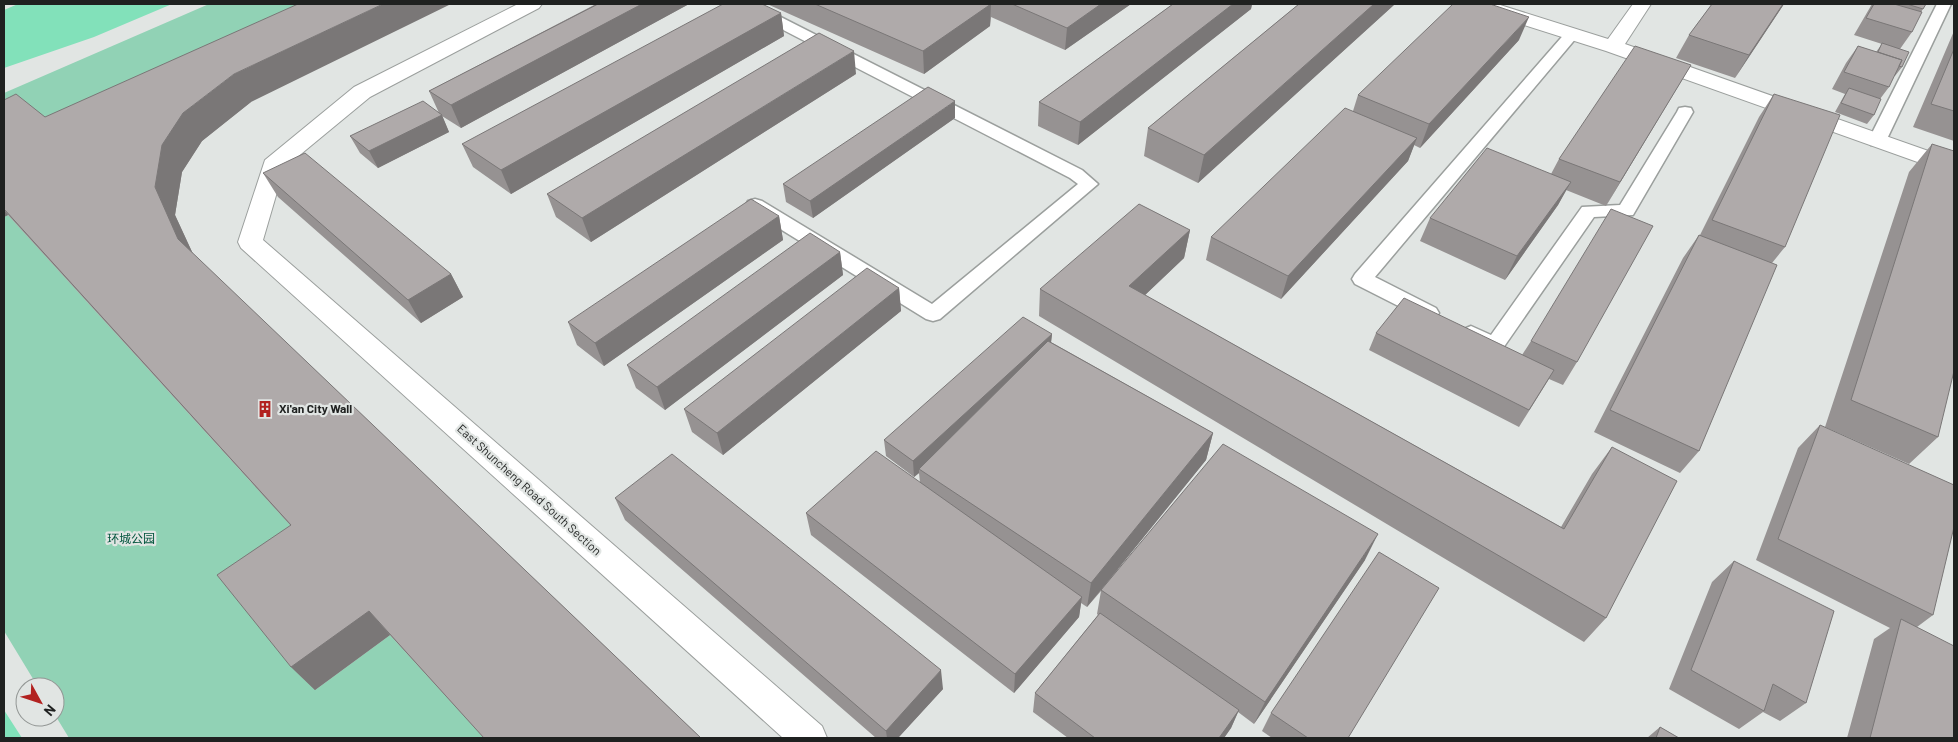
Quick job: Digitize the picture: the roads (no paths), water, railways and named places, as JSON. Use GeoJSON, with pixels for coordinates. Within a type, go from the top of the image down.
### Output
{"type":"FeatureCollection","features":[{"type":"Feature","properties":{"kind":"street","name":"East Shuncheng Road South Section"},"geometry":{"type":"LineString","coordinates":[[532,4],[362,92],[273,165],[250,242],[809,738]]}},
{"type":"Feature","properties":{"kind":"street"},"geometry":{"type":"LineString","coordinates":[[1478,4],[1613,47],[1954,168]]}},
{"type":"Feature","properties":{"kind":"street"},"geometry":{"type":"LineString","coordinates":[[1613,47],[1642,4]]}},
{"type":"Feature","properties":{"kind":"lane"},"geometry":{"type":"LineString","coordinates":[[744,4],[1076,174],[1089,184],[933,314],[754,204]]}},
{"type":"Feature","properties":{"kind":"lane"},"geometry":{"type":"LineString","coordinates":[[1877,141],[1944,4]]}},
{"type":"Feature","properties":{"kind":"lane"},"geometry":{"type":"LineString","coordinates":[[1441,319],[1362,278],[1572,34]]}},
{"type":"Feature","properties":{"kind":"lane"},"geometry":{"type":"LineString","coordinates":[[1459,328],[1494,346],[1589,212],[1626,211],[1685,112]]}},
{"type":"Feature","properties":{"kind":"place","name":"Xi'an City Wall"},"geometry":{"type":"Point","coordinates":[265,409]}},
{"type":"Feature","properties":{"kind":"park label","name":"环城公园"},"geometry":{"type":"Point","coordinates":[131,539]}}]}
